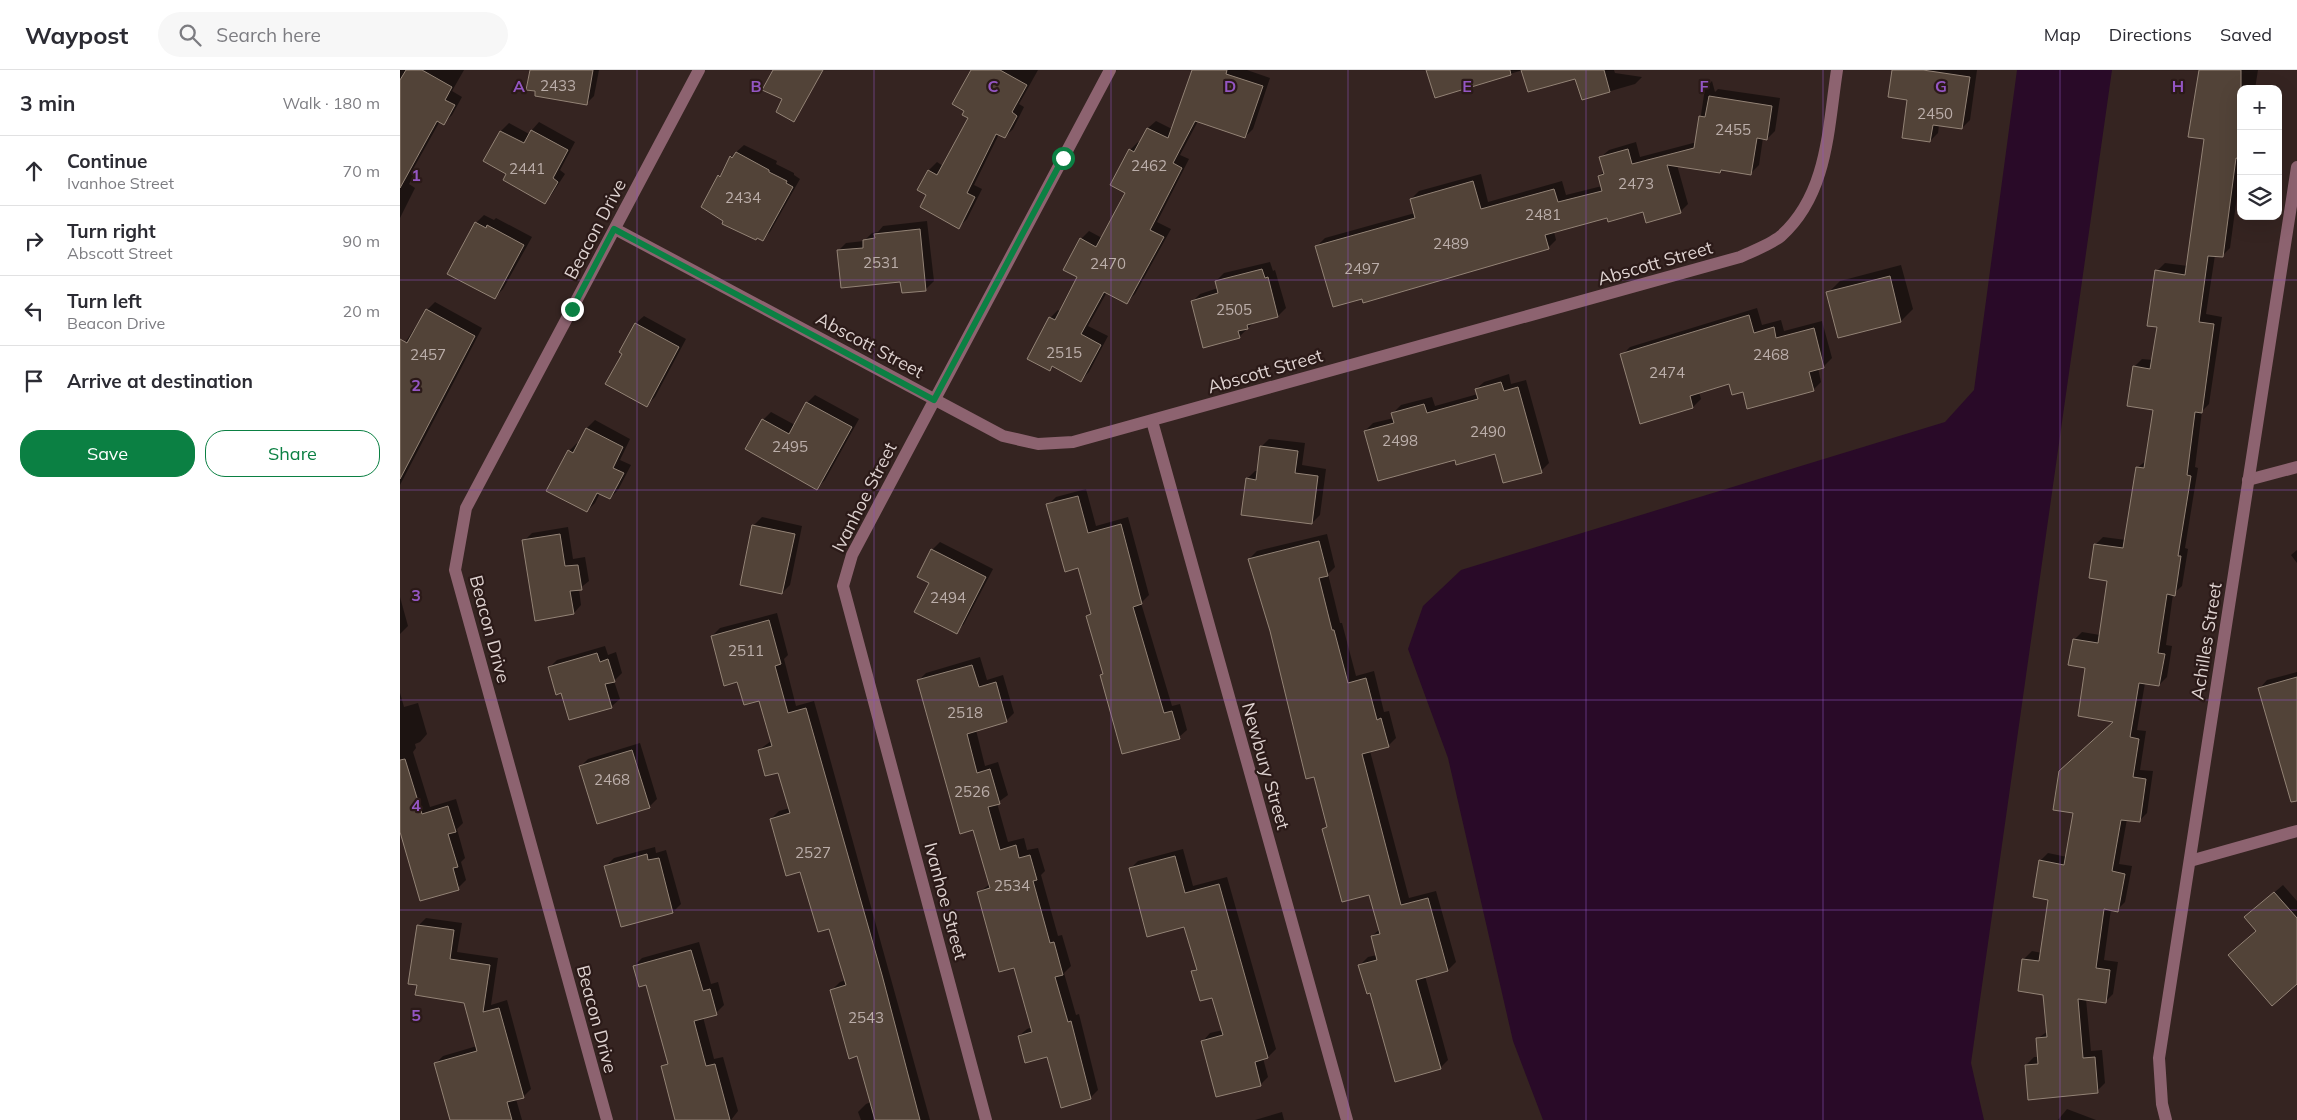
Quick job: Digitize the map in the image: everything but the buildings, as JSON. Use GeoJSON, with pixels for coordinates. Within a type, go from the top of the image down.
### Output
{"type":"FeatureCollection","features":[{"type":"Feature","properties":{"kind":"street","name":"Beacon Drive"},"geometry":{"type":"LineString","coordinates":[[607,1120],[455,570],[466,508],[699,70]]}},
{"type":"Feature","properties":{"kind":"street","name":"Ivanhoe Street"},"geometry":{"type":"LineString","coordinates":[[986,1120],[843,586],[852,555],[1110,70]]}},
{"type":"Feature","properties":{"kind":"street","name":"Abscott Street"},"geometry":{"type":"LineString","coordinates":[[614,229],[1003,436],[1038,444],[1073,442],[1740,257],[1780,237],[1807,207],[1822,171],[1837,70]]}},
{"type":"Feature","properties":{"kind":"street","name":"Achilles Street"},"geometry":{"type":"LineString","coordinates":[[2166,1120],[2162,1104],[2159,1058],[2297,167]]}},
{"type":"Feature","properties":{"kind":"street","name":"Newbury Street"},"geometry":{"type":"LineString","coordinates":[[1152,421],[1347,1120]]}},
{"type":"Feature","properties":{"kind":"street"},"geometry":{"type":"LineString","coordinates":[[2248,480],[2297,467]]}},
{"type":"Feature","properties":{"kind":"street"},"geometry":{"type":"LineString","coordinates":[[2190,861],[2297,831]]}},
{"type":"Feature","properties":{"kind":"shaded area"},"geometry":{"type":"Polygon","coordinates":[[[2017,70],[2112,70],[1971,1063],[1984,1120],[1543,1120],[1513,1041],[1448,758],[1408,649],[1423,606],[1461,570],[1945,422],[1974,390],[2017,70]]]}},
{"type":"Feature","properties":{"kind":"route"},"geometry":{"type":"LineString","coordinates":[[572,309],[614,229],[934,400],[1063,158]]}}]}
